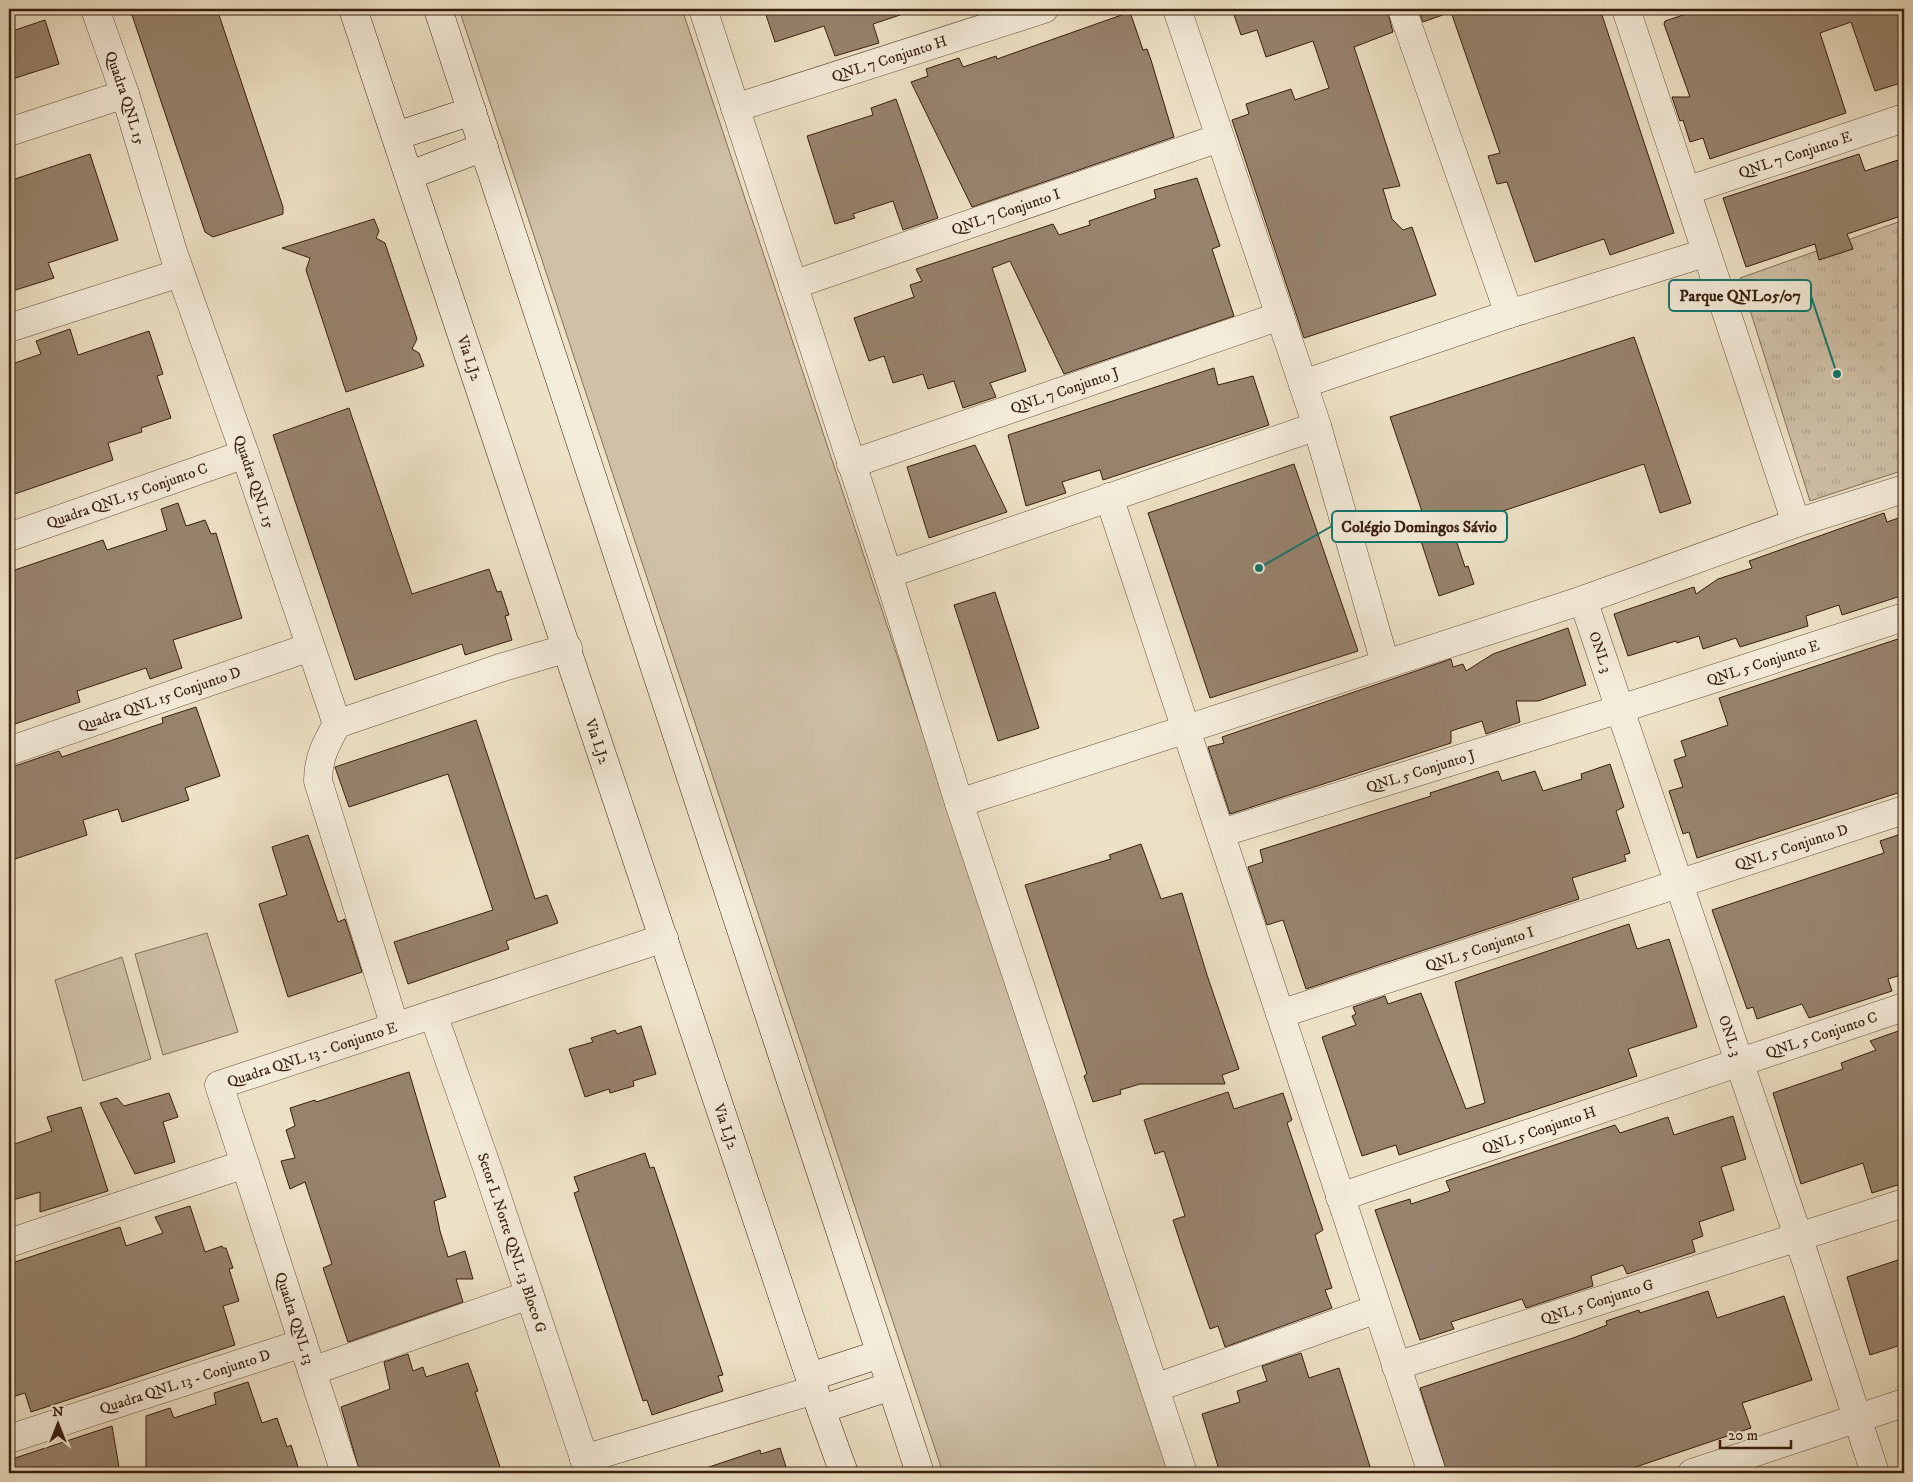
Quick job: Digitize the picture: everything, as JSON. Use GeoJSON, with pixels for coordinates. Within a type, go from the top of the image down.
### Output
{"type":"FeatureCollection","features":[{"type":"Feature","properties":{"kind":"street","name":"Quadra QNL 15"},"geometry":{"type":"LineString","coordinates":[[95,9],[125,94],[180,273],[246,454],[337,724]]}},
{"type":"Feature","properties":{"kind":"street","name":"Via LJ2"},"geometry":{"type":"LineString","coordinates":[[353,9],[410,174],[815,1392],[844,1473]]}},
{"type":"Feature","properties":{"kind":"street"},"geometry":{"type":"LineString","coordinates":[[438,9],[920,1473]]}},
{"type":"Feature","properties":{"kind":"street"},"geometry":{"type":"LineString","coordinates":[[703,9],[888,574],[959,803],[1183,1473]]}},
{"type":"Feature","properties":{"kind":"street","name":"QNL 7 Conjunto H"},"geometry":{"type":"LineString","coordinates":[[735,108],[1044,9]]}},
{"type":"Feature","properties":{"kind":"street"},"geometry":{"type":"LineString","coordinates":[[1176,9],[1317,426],[1385,663]]}},
{"type":"Feature","properties":{"kind":"street"},"geometry":{"type":"LineString","coordinates":[[1402,9],[1508,314]]}},
{"type":"Feature","properties":{"kind":"street"},"geometry":{"type":"LineString","coordinates":[[1626,9],[1705,253],[1796,523]]}},
{"type":"Feature","properties":{"kind":"street"},"geometry":{"type":"LineString","coordinates":[[9,132],[125,94]]}},
{"type":"Feature","properties":{"kind":"street"},"geometry":{"type":"LineString","coordinates":[[396,136],[472,111]]}},
{"type":"Feature","properties":{"kind":"street","name":"QNL 7 Conjunto E"},"geometry":{"type":"LineString","coordinates":[[1686,191],[1904,118]]}},
{"type":"Feature","properties":{"kind":"street","name":"QNL 7 Conjunto I"},"geometry":{"type":"LineString","coordinates":[[793,285],[1219,138]]}},
{"type":"Feature","properties":{"kind":"street"},"geometry":{"type":"LineString","coordinates":[[410,174],[484,147]]}},
{"type":"Feature","properties":{"kind":"street"},"geometry":{"type":"LineString","coordinates":[[1303,384],[1508,314],[1705,253]]}},
{"type":"Feature","properties":{"kind":"street"},"geometry":{"type":"LineString","coordinates":[[9,328],[180,273]]}},
{"type":"Feature","properties":{"kind":"street","name":"QNL 7 Conjunto J"},"geometry":{"type":"LineString","coordinates":[[851,464],[1280,316]]}},
{"type":"Feature","properties":{"kind":"street"},"geometry":{"type":"LineString","coordinates":[[888,574],[1317,426]]}},
{"type":"Feature","properties":{"kind":"street","name":"Quadra QNL 15 Conjunto C"},"geometry":{"type":"LineString","coordinates":[[9,537],[246,454]]}},
{"type":"Feature","properties":{"kind":"street"},"geometry":{"type":"LineString","coordinates":[[959,803],[1583,600],[1796,523],[1904,489]]}},
{"type":"Feature","properties":{"kind":"street"},"geometry":{"type":"LineString","coordinates":[[1109,497],[1432,1473]]}},
{"type":"Feature","properties":{"kind":"street","name":"ONL 3"},"geometry":{"type":"LineString","coordinates":[[1583,600],[1738,1062],[1800,1238],[1856,1419],[1875,1473]]}},
{"type":"Feature","properties":{"kind":"street","name":"QNL 5 Conjunto E"},"geometry":{"type":"LineString","coordinates":[[1620,708],[1904,617]]}},
{"type":"Feature","properties":{"kind":"street","name":"Quadra QNL 15 Conjunto D"},"geometry":{"type":"LineString","coordinates":[[9,751],[310,647]]}},
{"type":"Feature","properties":{"kind":"street"},"geometry":{"type":"LineString","coordinates":[[395,1027],[318,782],[318,764],[322,751],[337,724],[500,668],[568,648]]}},
{"type":"Feature","properties":{"kind":"street","name":"QNL 5 Conjunto J"},"geometry":{"type":"LineString","coordinates":[[1221,833],[1620,708]]}},
{"type":"Feature","properties":{"kind":"street","name":"QNL 5 Conjunto D"},"geometry":{"type":"LineString","coordinates":[[1679,885],[1904,810]]}},
{"type":"Feature","properties":{"kind":"street","name":"QNL 5 Conjunto I"},"geometry":{"type":"LineString","coordinates":[[1280,1014],[1679,885]]}},
{"type":"Feature","properties":{"kind":"street","name":"Quadra QNL 13 - Conjunto E"},"geometry":{"type":"LineString","coordinates":[[245,1164],[219,1085],[664,938]]}},
{"type":"Feature","properties":{"kind":"street","name":"QNL 5 Conjunto C"},"geometry":{"type":"LineString","coordinates":[[1738,1062],[1904,1007]]}},
{"type":"Feature","properties":{"kind":"street","name":"Setor L Norte QNL 13 Bloco G"},"geometry":{"type":"LineString","coordinates":[[433,1014],[488,1170],[586,1466]]}},
{"type":"Feature","properties":{"kind":"street","name":"QNL 5 Conjunto H"},"geometry":{"type":"LineString","coordinates":[[1340,1197],[1738,1062]]}},
{"type":"Feature","properties":{"kind":"street"},"geometry":{"type":"LineString","coordinates":[[9,1243],[245,1164]]}},
{"type":"Feature","properties":{"kind":"street","name":"Quadra QNL 13"},"geometry":{"type":"LineString","coordinates":[[245,1164],[346,1473]]}},
{"type":"Feature","properties":{"kind":"street","name":"QNL 5 Conjunto G"},"geometry":{"type":"LineString","coordinates":[[1396,1366],[1800,1238],[1904,1203]]}},
{"type":"Feature","properties":{"kind":"street"},"geometry":{"type":"LineString","coordinates":[[312,1371],[529,1295]]}},
{"type":"Feature","properties":{"kind":"street"},"geometry":{"type":"LineString","coordinates":[[1155,1388],[1377,1309]]}},
{"type":"Feature","properties":{"kind":"street","name":"Quadra QNL 13 - Conjunto D"},"geometry":{"type":"LineString","coordinates":[[9,1438],[303,1343]]}},
{"type":"Feature","properties":{"kind":"street"},"geometry":{"type":"LineString","coordinates":[[586,1466],[815,1392],[880,1354]]}},
{"type":"Feature","properties":{"kind":"street"},"geometry":{"type":"LineString","coordinates":[[815,1392],[891,1386]]}},
{"type":"Feature","properties":{"kind":"street"},"geometry":{"type":"LineString","coordinates":[[1692,1473],[1904,1403]]}},
{"type":"Feature","properties":{"kind":"green space"},"geometry":{"type":"Polygon","coordinates":[[[459,9],[682,9],[1169,1473],[943,1473],[459,9]]]}},
{"type":"Feature","properties":{"kind":"green space"},"geometry":{"type":"Polygon","coordinates":[[[1904,220],[1904,470],[1810,501],[1740,278],[1904,220]]]}},
{"type":"Feature","properties":{"kind":"green space"},"geometry":{"type":"Polygon","coordinates":[[[207,933],[238,1032],[163,1055],[135,954],[207,933]]]}},
{"type":"Feature","properties":{"kind":"green space"},"geometry":{"type":"Polygon","coordinates":[[[122,957],[151,1059],[83,1081],[55,980],[122,957]]]}},
{"type":"Feature","properties":{"kind":"building"},"geometry":{"type":"Polygon","coordinates":[[[130,9],[217,9],[283,207],[283,214],[213,237],[205,232],[130,9]]]}},
{"type":"Feature","properties":{"kind":"building"},"geometry":{"type":"Polygon","coordinates":[[[764,9],[908,9],[909,12],[873,24],[879,43],[835,56],[824,26],[775,42],[764,9]]]}},
{"type":"Feature","properties":{"kind":"building"},"geometry":{"type":"Polygon","coordinates":[[[1232,9],[1387,9],[1393,32],[1354,47],[1400,186],[1383,189],[1392,219],[1403,230],[1412,227],[1436,295],[1304,338],[1232,120],[1249,114],[1246,104],[1291,89],[1295,100],[1329,88],[1313,41],[1266,57],[1257,30],[1241,35],[1232,9]]]}},
{"type":"Feature","properties":{"kind":"building"},"geometry":{"type":"Polygon","coordinates":[[[1418,9],[1600,9],[1674,233],[1610,255],[1604,239],[1535,262],[1507,182],[1497,184],[1488,156],[1500,153],[1451,12],[1423,22],[1418,9]]]}},
{"type":"Feature","properties":{"kind":"building"},"geometry":{"type":"Polygon","coordinates":[[[1701,9],[1904,9],[1904,82],[1875,91],[1851,22],[1820,33],[1846,113],[1710,159],[1703,138],[1690,142],[1683,120],[1680,121],[1672,97],[1690,97],[1664,24],[1665,21],[1701,9]]]}},
{"type":"Feature","properties":{"kind":"building"},"geometry":{"type":"Polygon","coordinates":[[[1130,12],[1143,50],[1147,49],[1151,60],[1174,137],[972,207],[911,82],[928,76],[926,69],[959,58],[963,67],[996,56],[997,59],[1130,12]]]}},
{"type":"Feature","properties":{"kind":"building"},"geometry":{"type":"Polygon","coordinates":[[[45,20],[59,64],[9,80],[9,32],[45,20]]]}},
{"type":"Feature","properties":{"kind":"building"},"geometry":{"type":"Polygon","coordinates":[[[896,99],[938,218],[903,230],[893,201],[853,214],[855,218],[835,224],[807,136],[873,115],[871,108],[896,99]]]}},
{"type":"Feature","properties":{"kind":"building"},"geometry":{"type":"Polygon","coordinates":[[[90,154],[118,240],[48,263],[54,278],[9,292],[9,181],[90,154]]]}},
{"type":"Feature","properties":{"kind":"building"},"geometry":{"type":"Polygon","coordinates":[[[1859,154],[1865,171],[1904,158],[1904,215],[1847,234],[1853,249],[1819,260],[1815,244],[1746,267],[1723,198],[1859,154]]]}},
{"type":"Feature","properties":{"kind":"building"},"geometry":{"type":"Polygon","coordinates":[[[1197,178],[1220,246],[1212,249],[1234,316],[1064,374],[1010,261],[992,268],[1026,371],[990,383],[996,397],[963,408],[954,381],[928,389],[923,374],[893,383],[884,356],[869,361],[854,318],[914,297],[910,285],[922,281],[916,269],[1053,224],[1059,235],[1090,225],[1089,221],[1156,198],[1154,190],[1197,178]]]}},
{"type":"Feature","properties":{"kind":"building"},"geometry":{"type":"Polygon","coordinates":[[[374,219],[379,231],[376,238],[385,243],[417,339],[412,349],[419,353],[424,366],[346,392],[306,270],[310,258],[282,248],[374,219]]]}},
{"type":"Feature","properties":{"kind":"building"},"geometry":{"type":"Polygon","coordinates":[[[70,329],[78,355],[149,331],[163,374],[157,376],[171,418],[141,428],[142,432],[108,443],[113,460],[9,496],[9,365],[41,354],[36,341],[70,329]]]}},
{"type":"Feature","properties":{"kind":"building"},"geometry":{"type":"Polygon","coordinates":[[[1634,337],[1691,503],[1660,513],[1644,464],[1452,528],[1465,567],[1468,566],[1474,584],[1439,596],[1420,538],[1430,535],[1390,417],[1634,337]]]}},
{"type":"Feature","properties":{"kind":"building"},"geometry":{"type":"Polygon","coordinates":[[[1214,368],[1218,385],[1253,376],[1269,425],[1103,480],[1100,470],[1062,482],[1066,493],[1026,506],[1008,435],[1214,368]]]}},
{"type":"Feature","properties":{"kind":"building"},"geometry":{"type":"Polygon","coordinates":[[[349,408],[412,594],[489,569],[497,592],[501,591],[509,615],[505,616],[512,640],[465,655],[462,644],[355,680],[273,435],[349,408]]]}},
{"type":"Feature","properties":{"kind":"building"},"geometry":{"type":"Polygon","coordinates":[[[975,445],[1007,512],[929,538],[907,467],[975,445]]]}},
{"type":"Feature","properties":{"kind":"building"},"geometry":{"type":"Polygon","coordinates":[[[1294,464],[1358,651],[1210,698],[1148,513],[1294,464]]]}},
{"type":"Feature","properties":{"kind":"building"},"geometry":{"type":"Polygon","coordinates":[[[178,503],[186,526],[205,520],[211,534],[216,533],[242,618],[173,640],[182,668],[150,679],[146,668],[77,691],[80,702],[9,726],[9,572],[103,540],[107,550],[167,530],[161,509],[178,503]]]}},
{"type":"Feature","properties":{"kind":"building"},"geometry":{"type":"Polygon","coordinates":[[[1884,513],[1887,522],[1904,516],[1904,595],[1842,615],[1839,605],[1806,616],[1808,626],[1740,647],[1736,638],[1703,649],[1699,636],[1628,656],[1614,614],[1694,587],[1696,594],[1718,579],[1752,568],[1749,561],[1884,513]]]}},
{"type":"Feature","properties":{"kind":"building"},"geometry":{"type":"Polygon","coordinates":[[[995,592],[1039,728],[998,741],[954,605],[995,592]]]}},
{"type":"Feature","properties":{"kind":"building"},"geometry":{"type":"Polygon","coordinates":[[[1568,628],[1586,685],[1538,701],[1516,701],[1520,722],[1486,734],[1482,721],[1451,731],[1451,743],[1230,814],[1208,747],[1224,743],[1222,737],[1451,659],[1453,667],[1463,664],[1466,671],[1493,654],[1568,628]]]}},
{"type":"Feature","properties":{"kind":"building"},"geometry":{"type":"Polygon","coordinates":[[[1904,637],[1904,791],[1697,858],[1689,832],[1683,834],[1669,791],[1683,787],[1674,760],[1686,756],[1681,741],[1728,725],[1719,698],[1904,637]]]}},
{"type":"Feature","properties":{"kind":"building"},"geometry":{"type":"Polygon","coordinates":[[[196,707],[220,776],[185,788],[189,800],[122,822],[118,809],[83,820],[87,835],[9,861],[9,768],[59,751],[62,757],[163,723],[162,718],[196,707]]]}},
{"type":"Feature","properties":{"kind":"building"},"geometry":{"type":"Polygon","coordinates":[[[476,720],[535,899],[547,895],[558,923],[506,941],[509,949],[408,984],[394,942],[493,910],[448,774],[349,807],[335,767],[476,720]]]}},
{"type":"Feature","properties":{"kind":"building"},"geometry":{"type":"Polygon","coordinates":[[[1610,764],[1624,807],[1616,811],[1630,853],[1624,855],[1626,861],[1572,878],[1579,899],[1306,989],[1283,920],[1267,925],[1248,867],[1263,862],[1260,850],[1431,796],[1430,793],[1498,771],[1502,781],[1535,771],[1543,791],[1582,779],[1581,774],[1610,764]]]}},
{"type":"Feature","properties":{"kind":"building"},"geometry":{"type":"Polygon","coordinates":[[[1904,833],[1904,974],[1888,979],[1892,991],[1809,1018],[1802,1004],[1757,1019],[1753,1007],[1747,1009],[1712,910],[1884,853],[1880,841],[1904,833]]]}},
{"type":"Feature","properties":{"kind":"building"},"geometry":{"type":"Polygon","coordinates":[[[308,835],[338,922],[345,919],[362,972],[288,997],[259,904],[287,895],[272,847],[308,835]]]}},
{"type":"Feature","properties":{"kind":"building"},"geometry":{"type":"Polygon","coordinates":[[[1141,844],[1161,899],[1182,893],[1239,1069],[1222,1075],[1225,1084],[1140,1084],[1120,1090],[1121,1094],[1093,1102],[1084,1076],[1087,1074],[1025,885],[1111,859],[1109,855],[1141,844]]]}},
{"type":"Feature","properties":{"kind":"building"},"geometry":{"type":"Polygon","coordinates":[[[1629,924],[1637,949],[1669,939],[1697,1027],[1628,1049],[1637,1076],[1399,1155],[1396,1145],[1362,1156],[1322,1037],[1356,1025],[1352,1016],[1356,1014],[1353,1007],[1385,996],[1388,1004],[1421,993],[1466,1109],[1485,1103],[1455,982],[1629,924]]]}},
{"type":"Feature","properties":{"kind":"building"},"geometry":{"type":"Polygon","coordinates":[[[641,1026],[656,1074],[633,1081],[634,1086],[610,1093],[609,1089],[585,1097],[569,1049],[593,1042],[591,1038],[615,1030],[617,1034],[641,1026]]]}},
{"type":"Feature","properties":{"kind":"building"},"geometry":{"type":"Polygon","coordinates":[[[1904,1029],[1904,1183],[1872,1193],[1863,1163],[1801,1184],[1773,1093],[1843,1069],[1841,1063],[1876,1050],[1870,1041],[1904,1029]]]}},
{"type":"Feature","properties":{"kind":"building"},"geometry":{"type":"Polygon","coordinates":[[[409,1072],[446,1197],[434,1201],[448,1257],[465,1251],[473,1279],[456,1279],[463,1302],[348,1342],[323,1268],[332,1264],[305,1182],[290,1189],[281,1161],[295,1158],[286,1130],[295,1126],[290,1108],[315,1100],[316,1102],[409,1072]]]}},
{"type":"Feature","properties":{"kind":"building"},"geometry":{"type":"Polygon","coordinates":[[[1228,1092],[1234,1109],[1283,1093],[1292,1120],[1287,1123],[1323,1230],[1315,1235],[1332,1288],[1325,1290],[1332,1308],[1225,1347],[1218,1326],[1210,1329],[1173,1220],[1185,1216],[1164,1151],[1155,1154],[1144,1120],[1228,1092]]]}},
{"type":"Feature","properties":{"kind":"building"},"geometry":{"type":"Polygon","coordinates":[[[169,1093],[178,1117],[163,1122],[175,1162],[135,1174],[100,1103],[117,1098],[124,1106],[169,1093]]]}},
{"type":"Feature","properties":{"kind":"building"},"geometry":{"type":"Polygon","coordinates":[[[81,1107],[108,1191],[40,1212],[40,1192],[13,1200],[12,1197],[9,1198],[9,1146],[52,1131],[47,1117],[81,1107]]]}},
{"type":"Feature","properties":{"kind":"building"},"geometry":{"type":"Polygon","coordinates":[[[1733,1116],[1746,1159],[1721,1167],[1734,1210],[1699,1222],[1703,1236],[1692,1240],[1695,1252],[1627,1274],[1623,1265],[1591,1276],[1593,1286],[1526,1308],[1522,1299],[1451,1322],[1454,1329],[1420,1340],[1375,1210],[1410,1199],[1411,1204],[1450,1191],[1446,1181],[1615,1125],[1620,1133],[1668,1117],[1674,1135],[1733,1116]]]}},
{"type":"Feature","properties":{"kind":"building"},"geometry":{"type":"Polygon","coordinates":[[[645,1153],[650,1168],[654,1167],[723,1375],[718,1376],[723,1391],[652,1415],[647,1400],[643,1401],[574,1193],[579,1191],[574,1177],[645,1153]]]}},
{"type":"Feature","properties":{"kind":"building"},"geometry":{"type":"Polygon","coordinates":[[[190,1206],[205,1252],[222,1246],[226,1248],[233,1268],[229,1269],[239,1301],[223,1306],[235,1345],[31,1412],[25,1393],[9,1398],[9,1264],[120,1227],[126,1246],[163,1233],[155,1217],[190,1206]]]}},
{"type":"Feature","properties":{"kind":"building"},"geometry":{"type":"Polygon","coordinates":[[[1904,1258],[1904,1344],[1870,1355],[1847,1277],[1904,1258]]]}},
{"type":"Feature","properties":{"kind":"building"},"geometry":{"type":"Polygon","coordinates":[[[1708,1291],[1717,1318],[1784,1296],[1812,1380],[1742,1403],[1751,1428],[1618,1473],[1447,1473],[1420,1388],[1573,1338],[1607,1325],[1606,1321],[1639,1310],[1640,1313],[1708,1291]]]}},
{"type":"Feature","properties":{"kind":"building"},"geometry":{"type":"Polygon","coordinates":[[[1301,1353],[1309,1378],[1339,1368],[1372,1473],[1220,1473],[1202,1414],[1240,1402],[1237,1391],[1267,1381],[1262,1366],[1301,1353]]]}},
{"type":"Feature","properties":{"kind":"building"},"geometry":{"type":"Polygon","coordinates":[[[408,1354],[413,1371],[423,1367],[426,1377],[468,1363],[478,1391],[475,1392],[502,1473],[360,1473],[341,1407],[390,1389],[384,1362],[408,1354]]]}},
{"type":"Feature","properties":{"kind":"building"},"geometry":{"type":"Polygon","coordinates":[[[248,1382],[262,1423],[277,1418],[287,1447],[291,1445],[300,1473],[146,1473],[146,1416],[170,1408],[174,1418],[216,1404],[214,1393],[248,1382]]]}},
{"type":"Feature","properties":{"kind":"building"},"geometry":{"type":"Polygon","coordinates":[[[112,1426],[120,1473],[9,1473],[9,1460],[112,1426]]]}},
{"type":"Feature","properties":{"kind":"building"},"geometry":{"type":"Polygon","coordinates":[[[780,1448],[788,1473],[703,1473],[703,1469],[760,1450],[761,1454],[780,1448]]]}},
{"type":"Feature","properties":{"kind":"place","name":"Parque QNL05/07"},"geometry":{"type":"Point","coordinates":[1837,374]}},
{"type":"Feature","properties":{"kind":"place","name":"Colégio Domingos Sávio"},"geometry":{"type":"Point","coordinates":[1259,568]}}]}
